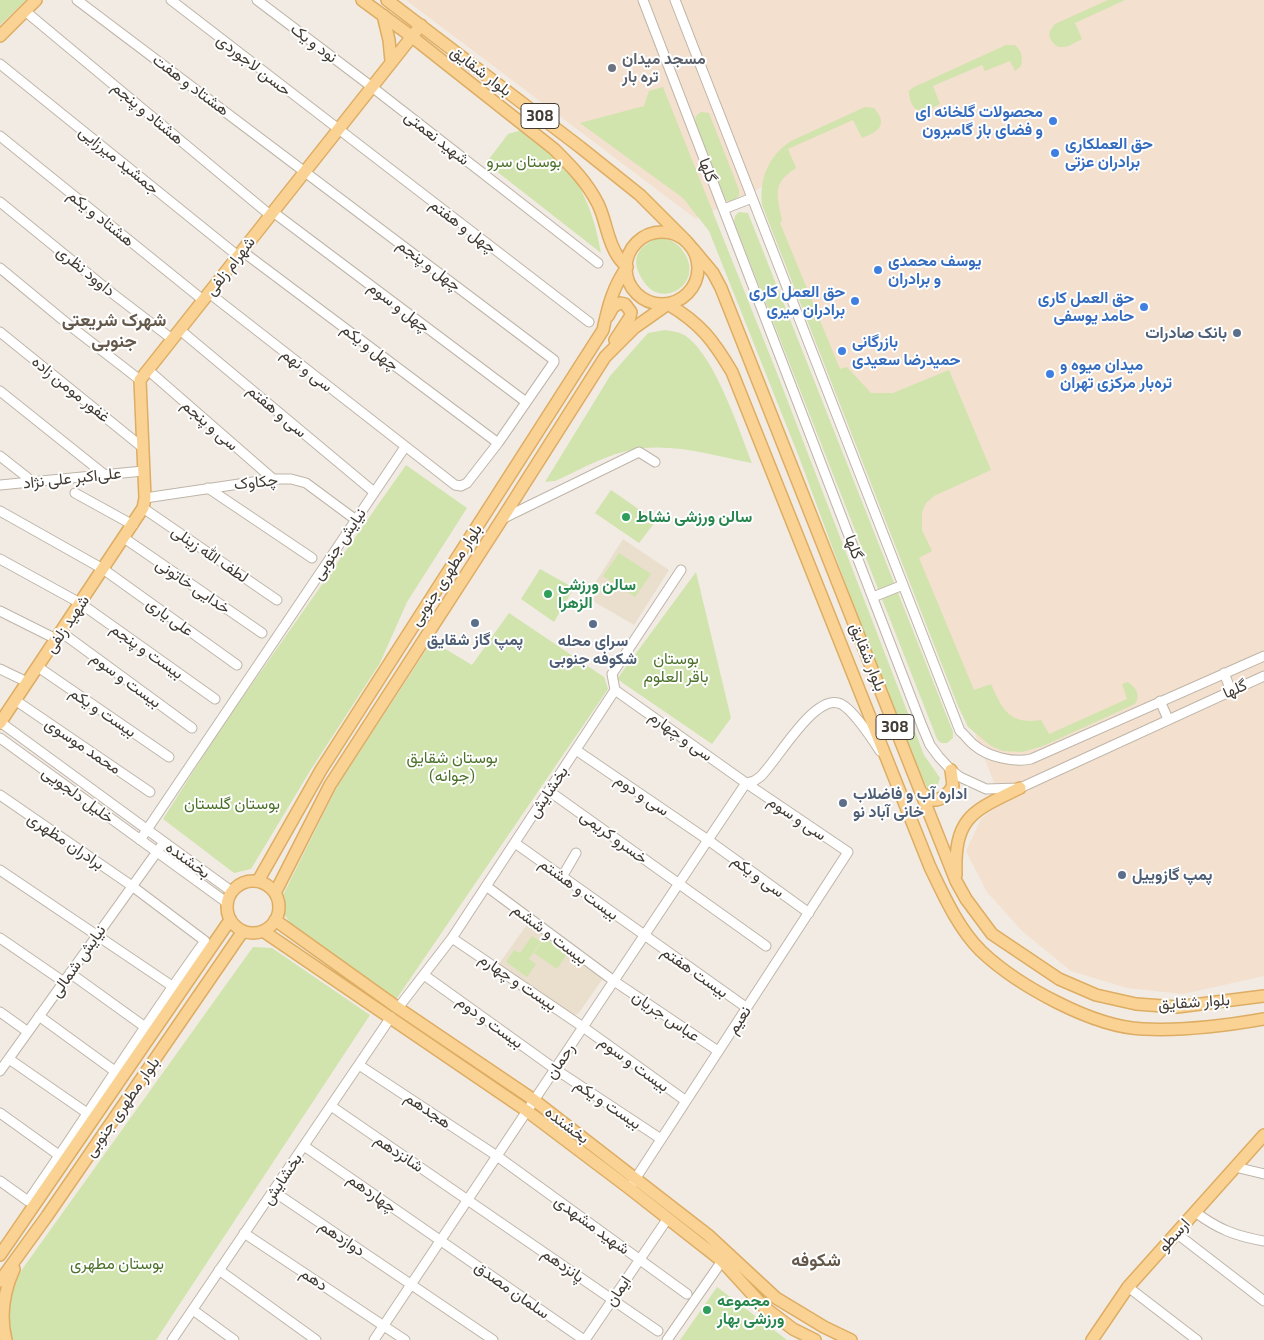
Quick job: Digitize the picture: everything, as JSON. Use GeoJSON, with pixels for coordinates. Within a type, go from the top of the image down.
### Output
{"type":"FeatureCollection","features":[{"type":"Feature","properties":{"kind":"main road"},"geometry":{"type":"LineString","coordinates":[[0,36],[36,0]]}},
{"type":"Feature","properties":{"kind":"main road","name":"بلوار شقایق"},"geometry":{"type":"LineString","coordinates":[[362,0],[411,36],[554,149],[572,167],[598,203],[612,245],[617,255],[627,267]]}},
{"type":"Feature","properties":{"kind":"main road","name":"بلوار شقایق"},"geometry":{"type":"LineString","coordinates":[[387,0],[580,146],[633,189],[714,273],[956,882],[992,934],[1059,979],[1096,995],[1136,1004],[1177,1007],[1264,996]]}},
{"type":"Feature","properties":{"kind":"main road"},"geometry":{"type":"LineString","coordinates":[[382,15],[390,40],[391,62]]}},
{"type":"Feature","properties":{"kind":"main road","name":"شهرام زلفی"},"geometry":{"type":"LineString","coordinates":[[140,380],[421,25]]}},
{"type":"Feature","properties":{"kind":"main road"},"geometry":{"type":"LineString","coordinates":[[665,232],[676,235],[689,245],[697,260],[698,272],[695,283],[688,293],[679,300],[668,304],[658,304],[648,301],[632,287],[627,267],[629,256],[634,246],[643,238],[654,233],[665,232]]}},
{"type":"Feature","properties":{"kind":"main road","name":"بلوار مطهری جنوبی"},"geometry":{"type":"LineString","coordinates":[[258,881],[321,770],[603,330],[610,297],[618,279],[627,267]]}},
{"type":"Feature","properties":{"kind":"main road"},"geometry":{"type":"LineString","coordinates":[[603,330],[614,307],[620,303],[625,304],[631,312],[630,317],[604,356]]}},
{"type":"Feature","properties":{"kind":"main road","name":"بلوار شقایق"},"geometry":{"type":"LineString","coordinates":[[668,304],[689,316],[706,334],[732,372],[930,867],[948,905],[961,926],[981,951],[1043,995],[1104,1022],[1123,1027],[1181,1029],[1264,1019]]}},
{"type":"Feature","properties":{"kind":"main road","name":"بلوار مطهری جنوبی"},"geometry":{"type":"LineString","coordinates":[[275,892],[330,785],[502,519],[604,356],[634,328],[668,304]]}},
{"type":"Feature","properties":{"kind":"main road"},"geometry":{"type":"LineString","coordinates":[[133,525],[144,503],[140,380]]}},
{"type":"Feature","properties":{"kind":"main road","name":"شهید زلفی"},"geometry":{"type":"LineString","coordinates":[[0,722],[133,525]]}},
{"type":"Feature","properties":{"kind":"main road"},"geometry":{"type":"LineString","coordinates":[[921,793],[935,801],[945,796],[953,786],[951,770]]}},
{"type":"Feature","properties":{"kind":"main road"},"geometry":{"type":"LineString","coordinates":[[956,882],[958,841],[966,821],[982,806],[1020,788]]}},
{"type":"Feature","properties":{"kind":"main road"},"geometry":{"type":"LineString","coordinates":[[252,880],[258,881],[269,886],[275,892],[279,903],[279,910],[275,920],[264,931],[257,933],[243,931],[230,920],[226,908],[229,897],[240,883],[252,880]]}},
{"type":"Feature","properties":{"kind":"main road","name":"بلوار مطهری جنوبی"},"geometry":{"type":"LineString","coordinates":[[3,1251],[230,920]]}},
{"type":"Feature","properties":{"kind":"main road","name":"بخشنده"},"geometry":{"type":"LineString","coordinates":[[275,920],[394,1013],[527,1111],[708,1235],[776,1298],[824,1327],[851,1340]]}},
{"type":"Feature","properties":{"kind":"main road","name":"بلوار مطهری جنوبی"},"geometry":{"type":"LineString","coordinates":[[0,1281],[243,931]]}},
{"type":"Feature","properties":{"kind":"main road","name":"بخشنده"},"geometry":{"type":"LineString","coordinates":[[264,931],[534,1100],[633,1183],[668,1218],[722,1261],[764,1307],[793,1329],[815,1340]]}},
{"type":"Feature","properties":{"kind":"main road","name":"ارسطو"},"geometry":{"type":"LineString","coordinates":[[1092,1340],[1128,1287],[1264,1135]]}},
{"type":"Feature","properties":{"kind":"main road"},"geometry":{"type":"LineString","coordinates":[[6,1340],[2,1315],[5,1296],[9,1279],[22,1251]]}},
{"type":"Feature","properties":{"kind":"street","name":"هشتاد و هفت"},"geometry":{"type":"LineString","coordinates":[[76,0],[305,171]]}},
{"type":"Feature","properties":{"kind":"street","name":"حسن لاجوردی"},"geometry":{"type":"LineString","coordinates":[[171,0],[338,130]]}},
{"type":"Feature","properties":{"kind":"street","name":"نود و یک"},"geometry":{"type":"LineString","coordinates":[[257,0],[372,86]]}},
{"type":"Feature","properties":{"kind":"street","name":"گلها"},"geometry":{"type":"LineString","coordinates":[[643,0],[930,745],[951,770],[960,777],[986,789],[1020,788],[1264,676]]}},
{"type":"Feature","properties":{"kind":"street","name":"گلها"},"geometry":{"type":"LineString","coordinates":[[674,0],[960,730],[975,746],[995,756],[1023,760],[1031,759],[1264,656]]}},
{"type":"Feature","properties":{"kind":"street","name":"هشتاد و پنجم"},"geometry":{"type":"LineString","coordinates":[[25,11],[272,213]]}},
{"type":"Feature","properties":{"kind":"street","name":"جمشید میرزایی"},"geometry":{"type":"LineString","coordinates":[[0,64],[240,253]]}},
{"type":"Feature","properties":{"kind":"street","name":"شهید نعمتی"},"geometry":{"type":"LineString","coordinates":[[372,86],[598,264]]}},
{"type":"Feature","properties":{"kind":"street","name":"چهل و هفتم"},"geometry":{"type":"LineString","coordinates":[[338,130],[588,322]]}},
{"type":"Feature","properties":{"kind":"street","name":"هشتاد و یکم"},"geometry":{"type":"LineString","coordinates":[[0,136],[206,297]]}},
{"type":"Feature","properties":{"kind":"street","name":"چهل و پنجم"},"geometry":{"type":"LineString","coordinates":[[305,171],[554,360],[526,402]]}},
{"type":"Feature","properties":{"kind":"street"},"geometry":{"type":"LineString","coordinates":[[724,209],[752,198]]}},
{"type":"Feature","properties":{"kind":"street","name":"داوود نظری"},"geometry":{"type":"LineString","coordinates":[[0,202],[108,290],[172,339]]}},
{"type":"Feature","properties":{"kind":"street","name":"چهل و سوم"},"geometry":{"type":"LineString","coordinates":[[272,213],[526,402]]}},
{"type":"Feature","properties":{"kind":"street","name":"چهل و یکم"},"geometry":{"type":"LineString","coordinates":[[240,253],[498,443]]}},
{"type":"Feature","properties":{"kind":"street"},"geometry":{"type":"LineString","coordinates":[[0,268],[140,380]]}},
{"type":"Feature","properties":{"kind":"street","name":"سی و نهم"},"geometry":{"type":"LineString","coordinates":[[206,297],[405,446]]}},
{"type":"Feature","properties":{"kind":"street","name":"سی و هفتم"},"geometry":{"type":"LineString","coordinates":[[180,330],[374,492]]}},
{"type":"Feature","properties":{"kind":"street","name":"غفور مومن زاده"},"geometry":{"type":"LineString","coordinates":[[0,332],[142,447]]}},
{"type":"Feature","properties":{"kind":"street","name":"سی و پنجم"},"geometry":{"type":"LineString","coordinates":[[148,370],[272,479]]}},
{"type":"Feature","properties":{"kind":"street"},"geometry":{"type":"LineString","coordinates":[[0,392],[105,475]]}},
{"type":"Feature","properties":{"kind":"street"},"geometry":{"type":"LineString","coordinates":[[405,446],[455,485],[467,484],[526,402]]}},
{"type":"Feature","properties":{"kind":"street","name":"نیایش جنوبی"},"geometry":{"type":"LineString","coordinates":[[140,840],[405,446]]}},
{"type":"Feature","properties":{"kind":"street"},"geometry":{"type":"LineString","coordinates":[[502,519],[639,452],[655,462]]}},
{"type":"Feature","properties":{"kind":"street"},"geometry":{"type":"LineString","coordinates":[[0,456],[34,482]]}},
{"type":"Feature","properties":{"kind":"street","name":"علی‌اکبر علی نژاد"},"geometry":{"type":"LineString","coordinates":[[0,485],[143,471]]}},
{"type":"Feature","properties":{"kind":"street","name":"چکاوک"},"geometry":{"type":"LineString","coordinates":[[144,503],[208,488],[272,479],[291,479],[306,483],[356,520]]}},
{"type":"Feature","properties":{"kind":"street"},"geometry":{"type":"LineString","coordinates":[[208,488],[312,558]]}},
{"type":"Feature","properties":{"kind":"street"},"geometry":{"type":"LineString","coordinates":[[74,493],[133,525]]}},
{"type":"Feature","properties":{"kind":"street","name":"لطف الله زینلی"},"geometry":{"type":"LineString","coordinates":[[144,503],[278,600]]}},
{"type":"Feature","properties":{"kind":"street","name":"علی یاری"},"geometry":{"type":"LineString","coordinates":[[0,511],[103,570],[236,665]]}},
{"type":"Feature","properties":{"kind":"street","name":"خدایی خاتونی"},"geometry":{"type":"LineString","coordinates":[[124,538],[262,633]]}},
{"type":"Feature","properties":{"kind":"street","name":"بیست و پنجم"},"geometry":{"type":"LineString","coordinates":[[0,559],[80,603],[215,699]]}},
{"type":"Feature","properties":{"kind":"street","name":"بخشایش"},"geometry":{"type":"LineString","coordinates":[[172,1340],[394,1013],[452,938],[515,843],[615,690],[612,674],[681,570]]}},
{"type":"Feature","properties":{"kind":"street"},"geometry":{"type":"LineString","coordinates":[[873,597],[904,585]]}},
{"type":"Feature","properties":{"kind":"street","name":"بیست و سوم"},"geometry":{"type":"LineString","coordinates":[[0,611],[59,636],[192,728]]}},
{"type":"Feature","properties":{"kind":"street","name":"بیست و یکم"},"geometry":{"type":"LineString","coordinates":[[38,667],[169,757]]}},
{"type":"Feature","properties":{"kind":"street"},"geometry":{"type":"LineString","coordinates":[[0,669],[27,682]]}},
{"type":"Feature","properties":{"kind":"street"},"geometry":{"type":"LineString","coordinates":[[1224,673],[1231,691]]}},
{"type":"Feature","properties":{"kind":"street","name":"سی و چهارم"},"geometry":{"type":"LineString","coordinates":[[615,690],[746,783]]}},
{"type":"Feature","properties":{"kind":"street","name":"محمد موسوی"},"geometry":{"type":"LineString","coordinates":[[15,700],[150,792]]}},
{"type":"Feature","properties":{"kind":"street"},"geometry":{"type":"LineString","coordinates":[[1160,701],[1168,719]]}},
{"type":"Feature","properties":{"kind":"street"},"geometry":{"type":"LineString","coordinates":[[746,783],[760,778],[807,718],[829,703],[839,703],[848,710],[872,739],[889,766]]}},
{"type":"Feature","properties":{"kind":"street","name":"خلیل دلجویی"},"geometry":{"type":"LineString","coordinates":[[0,722],[146,829]]}},
{"type":"Feature","properties":{"kind":"street","name":"خلیل دلجویی"},"geometry":{"type":"LineString","coordinates":[[0,738],[157,851]]}},
{"type":"Feature","properties":{"kind":"street","name":"سی و دوم"},"geometry":{"type":"LineString","coordinates":[[576,750],[708,840]]}},
{"type":"Feature","properties":{"kind":"street","name":"رحمان"},"geometry":{"type":"LineString","coordinates":[[374,1340],[746,783]]}},
{"type":"Feature","properties":{"kind":"street","name":"سی و سوم"},"geometry":{"type":"LineString","coordinates":[[746,783],[848,852]]}},
{"type":"Feature","properties":{"kind":"street","name":"خسرو کریمی"},"geometry":{"type":"LineString","coordinates":[[549,791],[766,946]]}},
{"type":"Feature","properties":{"kind":"street","name":"برادران مظهری"},"geometry":{"type":"LineString","coordinates":[[0,795],[132,886]]}},
{"type":"Feature","properties":{"kind":"street","name":"بخشنده"},"geometry":{"type":"LineString","coordinates":[[146,829],[229,897]]}},
{"type":"Feature","properties":{"kind":"street","name":"سی و یکم"},"geometry":{"type":"LineString","coordinates":[[708,840],[809,913]]}},
{"type":"Feature","properties":{"kind":"street","name":"نیایش شمالی"},"geometry":{"type":"LineString","coordinates":[[0,1071],[164,842]]}},
{"type":"Feature","properties":{"kind":"street","name":"بیست و هشتم"},"geometry":{"type":"LineString","coordinates":[[515,843],[644,936]]}},
{"type":"Feature","properties":{"kind":"street","name":"بخشنده"},"geometry":{"type":"LineString","coordinates":[[157,851],[229,897]]}},
{"type":"Feature","properties":{"kind":"street","name":"نعیم"},"geometry":{"type":"LineString","coordinates":[[633,1183],[848,852]]}},
{"type":"Feature","properties":{"kind":"street"},"geometry":{"type":"LineString","coordinates":[[562,877],[576,853]]}},
{"type":"Feature","properties":{"kind":"street"},"geometry":{"type":"LineString","coordinates":[[0,870],[172,986]]}},
{"type":"Feature","properties":{"kind":"street"},"geometry":{"type":"LineString","coordinates":[[0,1181],[28,1201],[60,1156],[172,986],[205,941],[132,886]]}},
{"type":"Feature","properties":{"kind":"street","name":"بیست و ششم"},"geometry":{"type":"LineString","coordinates":[[486,886],[614,981]]}},
{"type":"Feature","properties":{"kind":"street","name":"بیست هفتم"},"geometry":{"type":"LineString","coordinates":[[644,936],[747,1008]]}},
{"type":"Feature","properties":{"kind":"street"},"geometry":{"type":"LineString","coordinates":[[0,938],[64,982]]}},
{"type":"Feature","properties":{"kind":"street","name":"بیست و چهارم"},"geometry":{"type":"LineString","coordinates":[[452,938],[583,1027]]}},
{"type":"Feature","properties":{"kind":"street"},"geometry":{"type":"LineString","coordinates":[[70,973],[146,1027]]}},
{"type":"Feature","properties":{"kind":"street","name":"بیست و دوم"},"geometry":{"type":"LineString","coordinates":[[424,975],[555,1069]]}},
{"type":"Feature","properties":{"kind":"street","name":"عباس جریان"},"geometry":{"type":"LineString","coordinates":[[614,981],[718,1051]]}},
{"type":"Feature","properties":{"kind":"street"},"geometry":{"type":"LineString","coordinates":[[0,1012],[28,1032]]}},
{"type":"Feature","properties":{"kind":"street"},"geometry":{"type":"LineString","coordinates":[[39,1016],[116,1072]]}},
{"type":"Feature","properties":{"kind":"street","name":"بیست و سوم"},"geometry":{"type":"LineString","coordinates":[[583,1027],[686,1101]]}},
{"type":"Feature","properties":{"kind":"street"},"geometry":{"type":"LineString","coordinates":[[8,1059],[87,1113]]}},
{"type":"Feature","properties":{"kind":"street","name":"هجدهم"},"geometry":{"type":"LineString","coordinates":[[359,1065],[497,1156]]}},
{"type":"Feature","properties":{"kind":"street","name":"بیست و یکم"},"geometry":{"type":"LineString","coordinates":[[555,1069],[661,1139]]}},
{"type":"Feature","properties":{"kind":"street","name":"شانزدهم"},"geometry":{"type":"LineString","coordinates":[[331,1106],[468,1199]]}},
{"type":"Feature","properties":{"kind":"street"},"geometry":{"type":"LineString","coordinates":[[0,1113],[60,1156]]}},
{"type":"Feature","properties":{"kind":"street","name":"چهاردهم"},"geometry":{"type":"LineString","coordinates":[[304,1146],[440,1240]]}},
{"type":"Feature","properties":{"kind":"street","name":"شهید مشهدی"},"geometry":{"type":"LineString","coordinates":[[497,1156],[687,1294]]}},
{"type":"Feature","properties":{"kind":"street"},"geometry":{"type":"LineString","coordinates":[[1235,1167],[1264,1174]]}},
{"type":"Feature","properties":{"kind":"street","name":"دوازدهم"},"geometry":{"type":"LineString","coordinates":[[273,1191],[493,1340]]}},
{"type":"Feature","properties":{"kind":"street","name":"پانزدهم"},"geometry":{"type":"LineString","coordinates":[[468,1199],[658,1331]]}},
{"type":"Feature","properties":{"kind":"street"},"geometry":{"type":"LineString","coordinates":[[1195,1212],[1214,1226],[1242,1237],[1264,1241]]}},
{"type":"Feature","properties":{"kind":"street","name":"ایمان"},"geometry":{"type":"LineString","coordinates":[[585,1340],[668,1218]]}},
{"type":"Feature","properties":{"kind":"street","name":"دهم"},"geometry":{"type":"LineString","coordinates":[[244,1233],[405,1340]]}},
{"type":"Feature","properties":{"kind":"street"},"geometry":{"type":"LineString","coordinates":[[1176,1233],[1264,1301]]}},
{"type":"Feature","properties":{"kind":"street","name":"سلمان مصدق"},"geometry":{"type":"LineString","coordinates":[[440,1240],[585,1340]]}},
{"type":"Feature","properties":{"kind":"street"},"geometry":{"type":"LineString","coordinates":[[667,1340],[722,1261]]}},
{"type":"Feature","properties":{"kind":"street"},"geometry":{"type":"LineString","coordinates":[[219,1270],[316,1340]]}},
{"type":"Feature","properties":{"kind":"street"},"geometry":{"type":"LineString","coordinates":[[1128,1287],[1197,1340]]}},
{"type":"Feature","properties":{"kind":"street"},"geometry":{"type":"LineString","coordinates":[[192,1310],[234,1340]]}},
{"type":"Feature","properties":{"kind":"shaded area","name":"میدان میوه و تره‌بار مرکزی تهران"},"geometry":{"type":"Polygon","coordinates":[[[406,0],[1264,0],[1264,976],[1183,994],[1127,988],[1071,971],[1022,931],[987,892],[966,851],[981,819],[1002,803],[762,187],[696,219],[406,0]]]}},
{"type":"Feature","properties":{"kind":"shaded area"},"geometry":{"type":"Polygon","coordinates":[[[623,539],[669,570],[634,625],[586,597],[623,539]]]}},
{"type":"Feature","properties":{"kind":"shaded area"},"geometry":{"type":"Polygon","coordinates":[[[528,923],[604,977],[578,1014],[574,1015],[499,964],[528,923]]]}},
{"type":"Feature","properties":{"kind":"green space"},"geometry":{"type":"Polygon","coordinates":[[[0,0],[26,0],[0,25],[0,0]]]}},
{"type":"Feature","properties":{"kind":"green space"},"geometry":{"type":"Polygon","coordinates":[[[1108,0],[1125,0],[1075,23],[1082,39],[1065,47],[1057,46],[1052,42],[1049,34],[1055,24],[1108,0]]]}},
{"type":"Feature","properties":{"kind":"green space"},"geometry":{"type":"Polygon","coordinates":[[[1006,45],[1015,45],[1021,55],[1021,66],[1015,71],[1010,61],[985,71],[982,65],[933,86],[940,104],[925,111],[917,110],[912,105],[909,91],[914,87],[1006,45]]]}},
{"type":"Feature","properties":{"kind":"green space"},"geometry":{"type":"Polygon","coordinates":[[[663,87],[775,368],[924,755],[940,778],[937,787],[929,792],[894,715],[799,457],[709,231],[683,198],[580,123],[644,106],[649,91],[663,87]]]}},
{"type":"Feature","properties":{"kind":"green space"},"geometry":{"type":"Polygon","coordinates":[[[865,107],[874,108],[881,119],[880,127],[873,133],[862,138],[853,120],[788,149],[796,168],[779,185],[778,197],[782,221],[780,223],[840,369],[847,367],[871,393],[893,393],[949,370],[991,470],[934,496],[926,503],[922,512],[922,530],[932,551],[919,558],[974,690],[991,684],[1003,708],[1008,713],[1021,720],[1041,720],[1049,734],[1127,699],[1122,684],[1128,682],[1138,694],[1135,704],[1043,746],[1022,752],[1003,751],[991,746],[968,727],[958,706],[762,205],[762,186],[767,168],[783,147],[791,141],[865,107]]]}},
{"type":"Feature","properties":{"kind":"green space"},"geometry":{"type":"Polygon","coordinates":[[[701,112],[709,113],[739,190],[739,196],[733,201],[727,201],[723,196],[695,122],[696,116],[701,112]]]}},
{"type":"Feature","properties":{"kind":"green space","name":"بوستان سرو"},"geometry":{"type":"Polygon","coordinates":[[[522,130],[557,158],[577,182],[592,216],[601,253],[486,163],[508,134],[522,130]]]}},
{"type":"Feature","properties":{"kind":"green space"},"geometry":{"type":"Polygon","coordinates":[[[739,212],[748,213],[953,732],[953,738],[947,743],[941,743],[937,739],[734,222],[735,216],[739,212]]]}},
{"type":"Feature","properties":{"kind":"green space"},"geometry":{"type":"Polygon","coordinates":[[[657,238],[668,240],[678,245],[689,263],[689,273],[686,282],[679,289],[670,293],[652,290],[644,282],[637,268],[637,256],[640,251],[657,238]]]}},
{"type":"Feature","properties":{"kind":"green space"},"geometry":{"type":"Polygon","coordinates":[[[665,330],[684,335],[695,344],[705,358],[733,413],[752,463],[688,450],[671,448],[639,449],[615,454],[555,481],[545,482],[610,376],[648,333],[665,330]]]}},
{"type":"Feature","properties":{"kind":"green space","name":"بوستان گلستان"},"geometry":{"type":"Polygon","coordinates":[[[406,465],[467,508],[407,602],[380,663],[310,771],[251,869],[234,873],[163,819],[219,731],[406,465]]]}},
{"type":"Feature","properties":{"kind":"green space","name":"سالن ورزشی نشاط"},"geometry":{"type":"Polygon","coordinates":[[[611,490],[656,521],[639,543],[595,513],[611,490]]]}},
{"type":"Feature","properties":{"kind":"green space"},"geometry":{"type":"Polygon","coordinates":[[[619,553],[651,574],[635,597],[603,576],[619,553]]]}},
{"type":"Feature","properties":{"kind":"green space","name":"سالن ورزشی الزهرا"},"geometry":{"type":"Polygon","coordinates":[[[540,569],[574,588],[554,622],[521,599],[540,569]]]}},
{"type":"Feature","properties":{"kind":"green space","name":"بوستان باقر العلوم"},"geometry":{"type":"Polygon","coordinates":[[[696,572],[731,718],[712,744],[617,679],[696,572]]]}},
{"type":"Feature","properties":{"kind":"green space","name":"بوستان شقایق (جوانه)"},"geometry":{"type":"Polygon","coordinates":[[[509,613],[604,677],[608,689],[395,1001],[294,928],[283,913],[282,897],[338,785],[432,641],[472,665],[509,613]]]}},
{"type":"Feature","properties":{"kind":"green space"},"geometry":{"type":"Polygon","coordinates":[[[532,936],[541,942],[529,959],[536,964],[527,977],[506,962],[514,950],[520,953],[532,936]]]}},
{"type":"Feature","properties":{"kind":"green space"},"geometry":{"type":"Polygon","coordinates":[[[545,938],[567,954],[557,969],[534,953],[545,938]]]}},
{"type":"Feature","properties":{"kind":"green space","name":"بوستان مطهری"},"geometry":{"type":"Polygon","coordinates":[[[253,947],[272,948],[370,1015],[156,1340],[12,1340],[8,1319],[13,1282],[253,947]]]}},
{"type":"Feature","properties":{"kind":"green space"},"geometry":{"type":"Polygon","coordinates":[[[717,1287],[787,1340],[680,1340],[717,1287]]]}},
{"type":"Feature","properties":{"kind":"place","name":"مسجد میدان تره بار"},"geometry":{"type":"Point","coordinates":[612,68]}},
{"type":"Feature","properties":{"kind":"place","name":"محصولات گلخانه ای و فضای باز گامبرون"},"geometry":{"type":"Point","coordinates":[1053,121]}},
{"type":"Feature","properties":{"kind":"place","name":"حق العملکاری برادران عزتی"},"geometry":{"type":"Point","coordinates":[1055,153]}},
{"type":"Feature","properties":{"kind":"place","name":"یوسف محمدی و برادران"},"geometry":{"type":"Point","coordinates":[878,270]}},
{"type":"Feature","properties":{"kind":"place","name":"حق العمل کاری برادران میری"},"geometry":{"type":"Point","coordinates":[855,301]}},
{"type":"Feature","properties":{"kind":"place","name":"حق العمل کاری حامد یوسفی"},"geometry":{"type":"Point","coordinates":[1144,307]}},
{"type":"Feature","properties":{"kind":"place","name":"بانک صادرات"},"geometry":{"type":"Point","coordinates":[1237,333]}},
{"type":"Feature","properties":{"kind":"place","name":"بازرگانی حمیدرضا سعیدی"},"geometry":{"type":"Point","coordinates":[842,351]}},
{"type":"Feature","properties":{"kind":"place","name":"میدان میوه و تره‌بار مرکزی تهران"},"geometry":{"type":"Point","coordinates":[1050,374]}},
{"type":"Feature","properties":{"kind":"place","name":"سالن ورزشی نشاط"},"geometry":{"type":"Point","coordinates":[626,517]}},
{"type":"Feature","properties":{"kind":"place","name":"سالن ورزشی الزهرا"},"geometry":{"type":"Point","coordinates":[548,594]}},
{"type":"Feature","properties":{"kind":"place","name":"پمپ گاز شقایق"},"geometry":{"type":"Point","coordinates":[475,623]}},
{"type":"Feature","properties":{"kind":"place","name":"سرای محله شکوفه جنوبی"},"geometry":{"type":"Point","coordinates":[593,624]}},
{"type":"Feature","properties":{"kind":"place","name":"اداره آب و فاضلاب خانی آباد نو"},"geometry":{"type":"Point","coordinates":[843,803]}},
{"type":"Feature","properties":{"kind":"place","name":"پمپ گازوییل"},"geometry":{"type":"Point","coordinates":[1122,875]}},
{"type":"Feature","properties":{"kind":"place","name":"مجموعه ورزشی بهار"},"geometry":{"type":"Point","coordinates":[707,1310]}},
{"type":"Feature","properties":{"kind":"district","name":"شهرک شریعتی جنوبی"},"geometry":{"type":"Point","coordinates":[114,330]}},
{"type":"Feature","properties":{"kind":"district","name":"شکوفه"},"geometry":{"type":"Point","coordinates":[816,1260]}}]}
